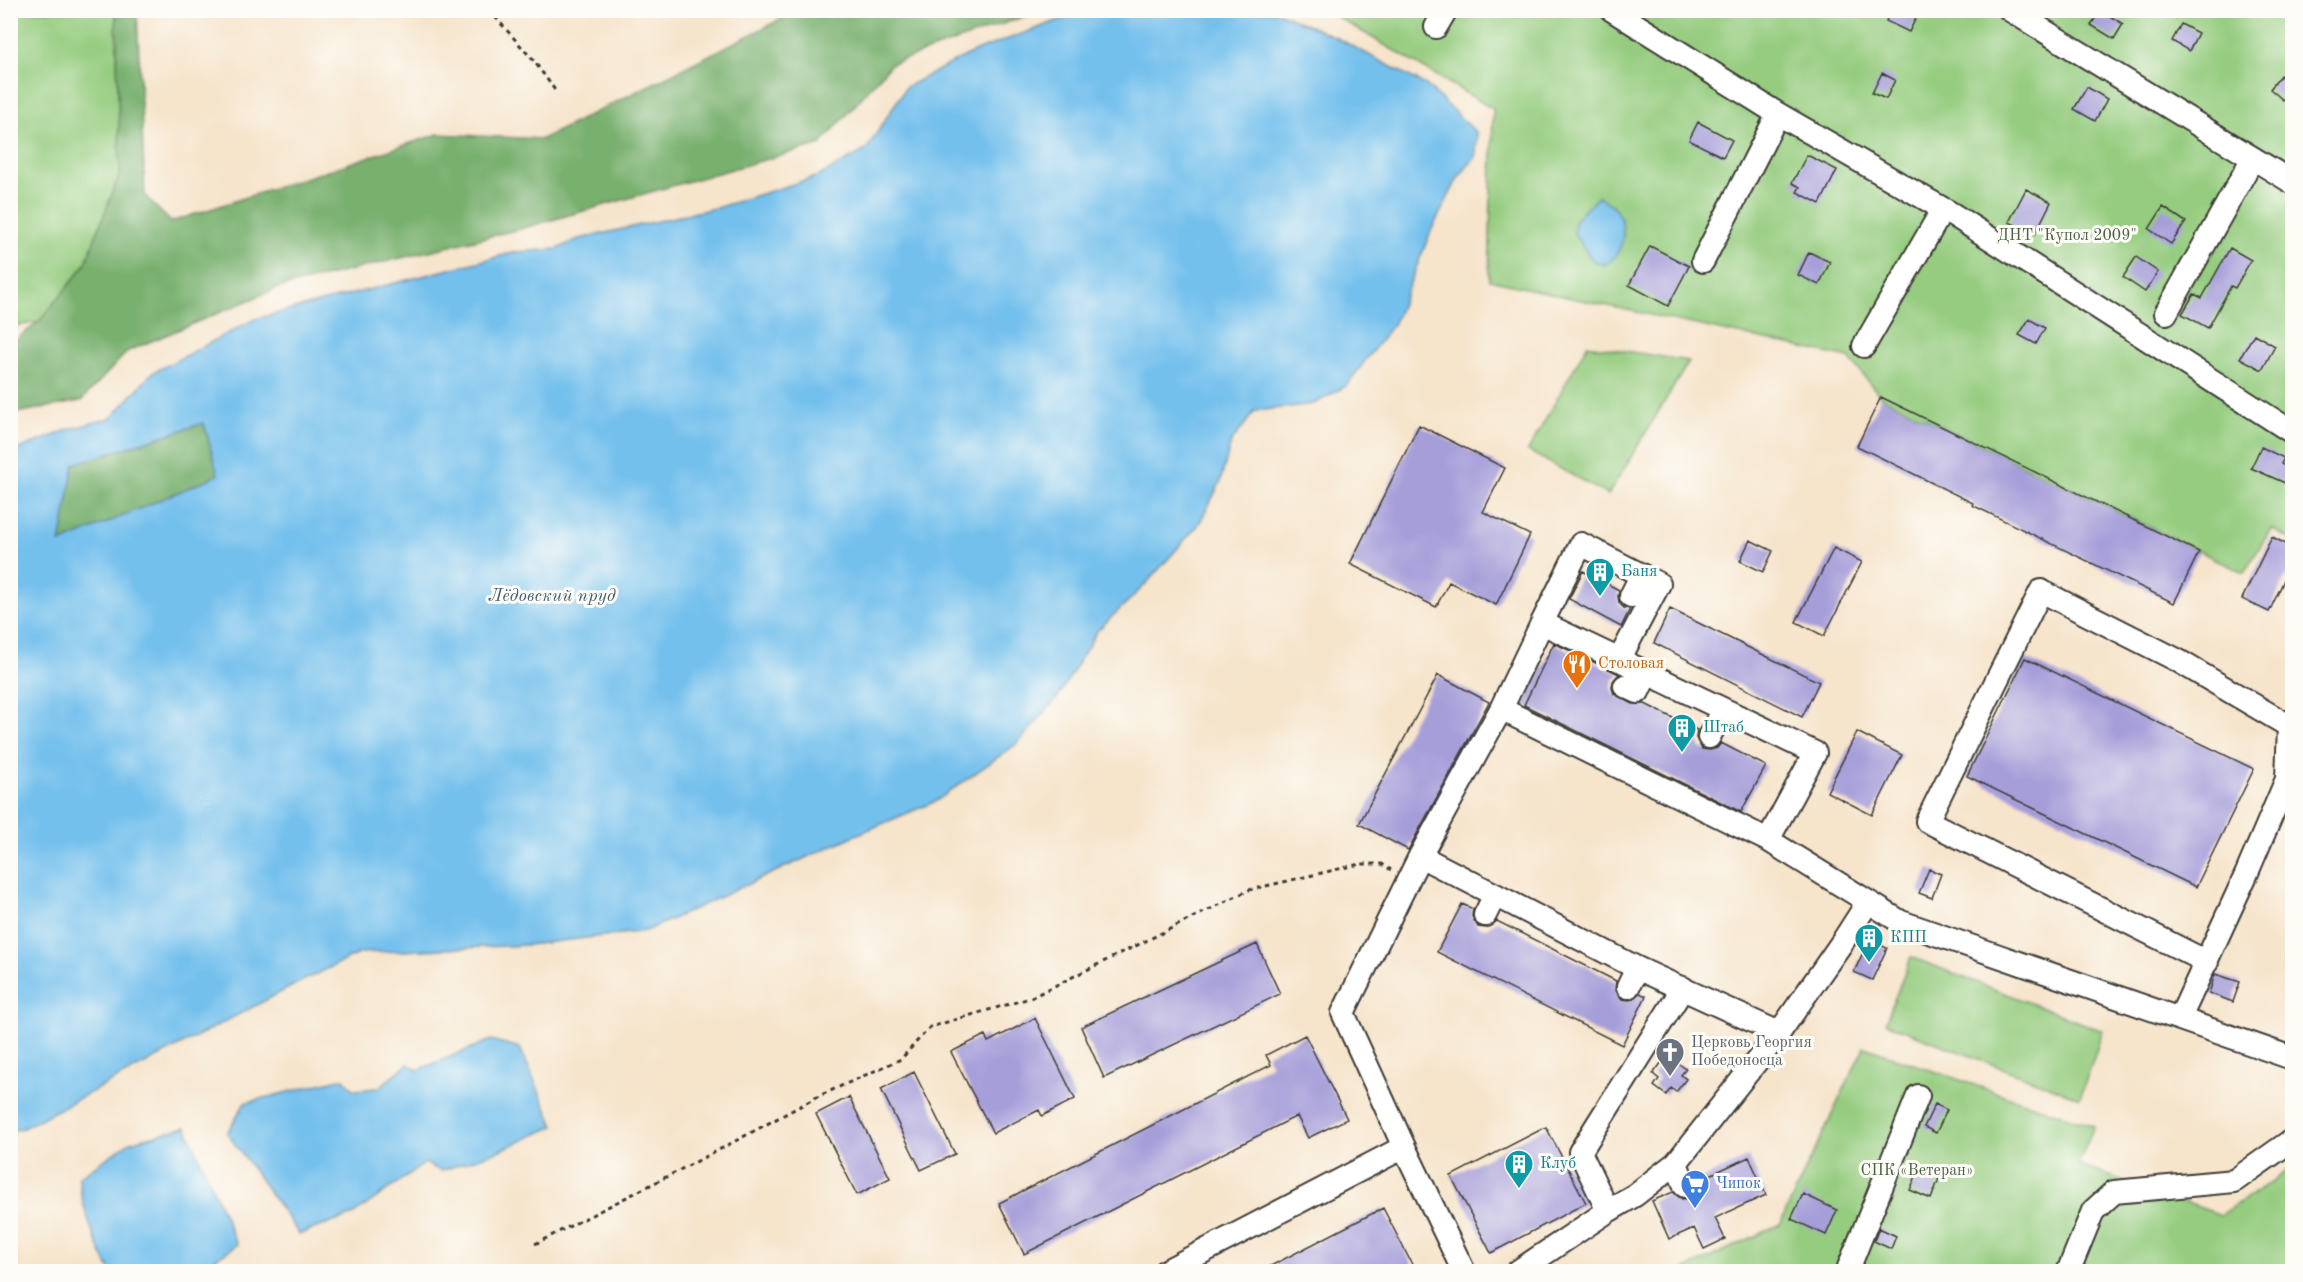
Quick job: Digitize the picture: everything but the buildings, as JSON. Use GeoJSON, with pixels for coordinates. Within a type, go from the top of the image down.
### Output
{"type":"FeatureCollection","features":[{"type":"Feature","properties":{"kind":"street"},"geometry":{"type":"LineString","coordinates":[[1612,10],[1778,114],[1943,209],[2292,432]]}},
{"type":"Feature","properties":{"kind":"street"},"geometry":{"type":"LineString","coordinates":[[2010,10],[2292,182]]}},
{"type":"Feature","properties":{"kind":"street"},"geometry":{"type":"LineString","coordinates":[[1703,261],[1778,114]]}},
{"type":"Feature","properties":{"kind":"street"},"geometry":{"type":"LineString","coordinates":[[2166,313],[2253,158]]}},
{"type":"Feature","properties":{"kind":"street"},"geometry":{"type":"LineString","coordinates":[[1864,346],[1943,209]]}},
{"type":"Feature","properties":{"kind":"street"},"geometry":{"type":"LineString","coordinates":[[1464,1272],[1343,1013],[1420,856],[1500,710],[1537,655],[1542,623],[1571,572],[1581,544],[1636,586],[1659,584],[1619,660]]}},
{"type":"Feature","properties":{"kind":"street"},"geometry":{"type":"LineString","coordinates":[[2180,1018],[2207,962],[2287,779],[2289,726],[2177,660],[2041,591],[1927,820],[2207,962]]}},
{"type":"Feature","properties":{"kind":"street"},"geometry":{"type":"LineString","coordinates":[[1542,623],[1815,753],[1768,840]]}},
{"type":"Feature","properties":{"kind":"street"},"geometry":{"type":"LineString","coordinates":[[1624,686],[1638,692],[1647,673]]}},
{"type":"Feature","properties":{"kind":"street"},"geometry":{"type":"LineString","coordinates":[[1500,710],[1538,721],[1768,840],[1901,922],[2292,1058]]}},
{"type":"Feature","properties":{"kind":"street"},"geometry":{"type":"LineString","coordinates":[[1709,737],[1723,710]]}},
{"type":"Feature","properties":{"kind":"street"},"geometry":{"type":"LineString","coordinates":[[1420,856],[1495,895],[1633,977],[1683,988],[1779,1033]]}},
{"type":"Feature","properties":{"kind":"street"},"geometry":{"type":"LineString","coordinates":[[1485,915],[1495,895]]}},
{"type":"Feature","properties":{"kind":"street"},"geometry":{"type":"LineString","coordinates":[[1517,1272],[1635,1195],[1676,1163],[1779,1033],[1868,902]]}},
{"type":"Feature","properties":{"kind":"street"},"geometry":{"type":"LineString","coordinates":[[1608,1211],[1577,1165],[1581,1152],[1683,988]]}},
{"type":"Feature","properties":{"kind":"street"},"geometry":{"type":"LineString","coordinates":[[1847,1272],[1918,1096]]}},
{"type":"Feature","properties":{"kind":"street"},"geometry":{"type":"LineString","coordinates":[[2067,1272],[2093,1211],[2114,1192],[2234,1182],[2292,1140]]}},
{"type":"Feature","properties":{"kind":"street"},"geometry":{"type":"LineString","coordinates":[[1164,1272],[1404,1147]]}},
{"type":"Feature","properties":{"kind":"street"},"geometry":{"type":"LineString","coordinates":[[1676,1163],[1685,1186]]}},
{"type":"Feature","properties":{"kind":"path"},"geometry":{"type":"LineString","coordinates":[[489,10],[534,61],[557,93]]}},
{"type":"Feature","properties":{"kind":"path"},"geometry":{"type":"LineString","coordinates":[[536,1244],[713,1154],[819,1096],[901,1059],[930,1027],[1030,998],[1249,890],[1360,864],[1382,864],[1408,880]]}},
{"type":"Feature","properties":{"kind":"green space"},"geometry":{"type":"Polygon","coordinates":[[[11,11],[116,11],[120,173],[85,265],[39,322],[11,327],[11,11]]]}},
{"type":"Feature","properties":{"kind":"green space"},"geometry":{"type":"Polygon","coordinates":[[[116,11],[137,11],[145,196],[171,222],[438,134],[542,139],[797,11],[1040,11],[891,64],[821,144],[520,229],[278,288],[128,351],[81,401],[11,414],[11,343],[39,322],[85,265],[120,173],[116,11]]]}},
{"type":"Feature","properties":{"kind":"green space","name":"ДНТ \"Купол 2009\""},"geometry":{"type":"Polygon","coordinates":[[[1327,11],[2292,11],[2292,540],[2271,529],[2244,573],[1881,397],[1849,358],[1489,280],[1493,109],[1327,11]]]}},
{"type":"Feature","properties":{"kind":"green space"},"geometry":{"type":"Polygon","coordinates":[[[1587,345],[1689,361],[1608,495],[1528,451],[1587,345]]]}},
{"type":"Feature","properties":{"kind":"green space"},"geometry":{"type":"Polygon","coordinates":[[[204,423],[219,475],[60,543],[74,464],[204,423]]]}},
{"type":"Feature","properties":{"kind":"green space"},"geometry":{"type":"Polygon","coordinates":[[[1911,957],[2103,1031],[2080,1098],[1885,1023],[1911,957]]]}},
{"type":"Feature","properties":{"kind":"green space","name":"СПК «Ветеран»"},"geometry":{"type":"Polygon","coordinates":[[[1864,1047],[2094,1126],[2078,1165],[2221,1215],[2292,1168],[2292,1271],[1680,1272],[1780,1224],[1864,1047]]]}},
{"type":"Feature","properties":{"kind":"water","name":"Лёдовский пруд"},"geometry":{"type":"Polygon","coordinates":[[[1093,10],[1276,11],[1335,37],[1426,85],[1477,133],[1476,156],[1458,178],[1431,231],[1394,323],[1346,386],[1314,404],[1255,411],[1231,442],[1220,483],[1199,524],[1145,585],[1097,631],[1058,697],[1018,743],[936,801],[851,837],[646,931],[527,945],[360,953],[304,980],[23,1128],[11,1131],[11,452],[70,429],[111,418],[152,373],[255,319],[516,252],[557,249],[579,239],[719,207],[819,176],[866,150],[906,87],[973,52],[1073,15],[1093,10]],[[204,423],[74,464],[60,543],[218,475],[204,423]]]}},
{"type":"Feature","properties":{"kind":"water"},"geometry":{"type":"Polygon","coordinates":[[[1598,197],[1614,207],[1619,214],[1623,231],[1617,254],[1604,265],[1593,261],[1574,234],[1575,220],[1598,197]]]}},
{"type":"Feature","properties":{"kind":"water"},"geometry":{"type":"Polygon","coordinates":[[[491,1040],[520,1048],[554,1126],[501,1150],[441,1171],[425,1163],[351,1216],[299,1234],[227,1133],[245,1103],[343,1078],[354,1090],[378,1088],[408,1064],[418,1070],[491,1040]]]}},
{"type":"Feature","properties":{"kind":"water"},"geometry":{"type":"Polygon","coordinates":[[[186,1127],[237,1245],[196,1271],[111,1271],[90,1225],[82,1199],[79,1177],[130,1142],[186,1127]]]}},
{"type":"Feature","properties":{"kind":"place","name":"Баня"},"geometry":{"type":"Point","coordinates":[1600,598]}},
{"type":"Feature","properties":{"kind":"place","name":"Столовая"},"geometry":{"type":"Point","coordinates":[1577,690]}},
{"type":"Feature","properties":{"kind":"place","name":"Штаб"},"geometry":{"type":"Point","coordinates":[1682,754]}},
{"type":"Feature","properties":{"kind":"place","name":"КПП"},"geometry":{"type":"Point","coordinates":[1869,964]}},
{"type":"Feature","properties":{"kind":"place","name":"Церковь Георгия Победоносца"},"geometry":{"type":"Point","coordinates":[1670,1078]}},
{"type":"Feature","properties":{"kind":"place","name":"Клуб"},"geometry":{"type":"Point","coordinates":[1519,1190]}},
{"type":"Feature","properties":{"kind":"place","name":"Чипок"},"geometry":{"type":"Point","coordinates":[1695,1210]}}]}
